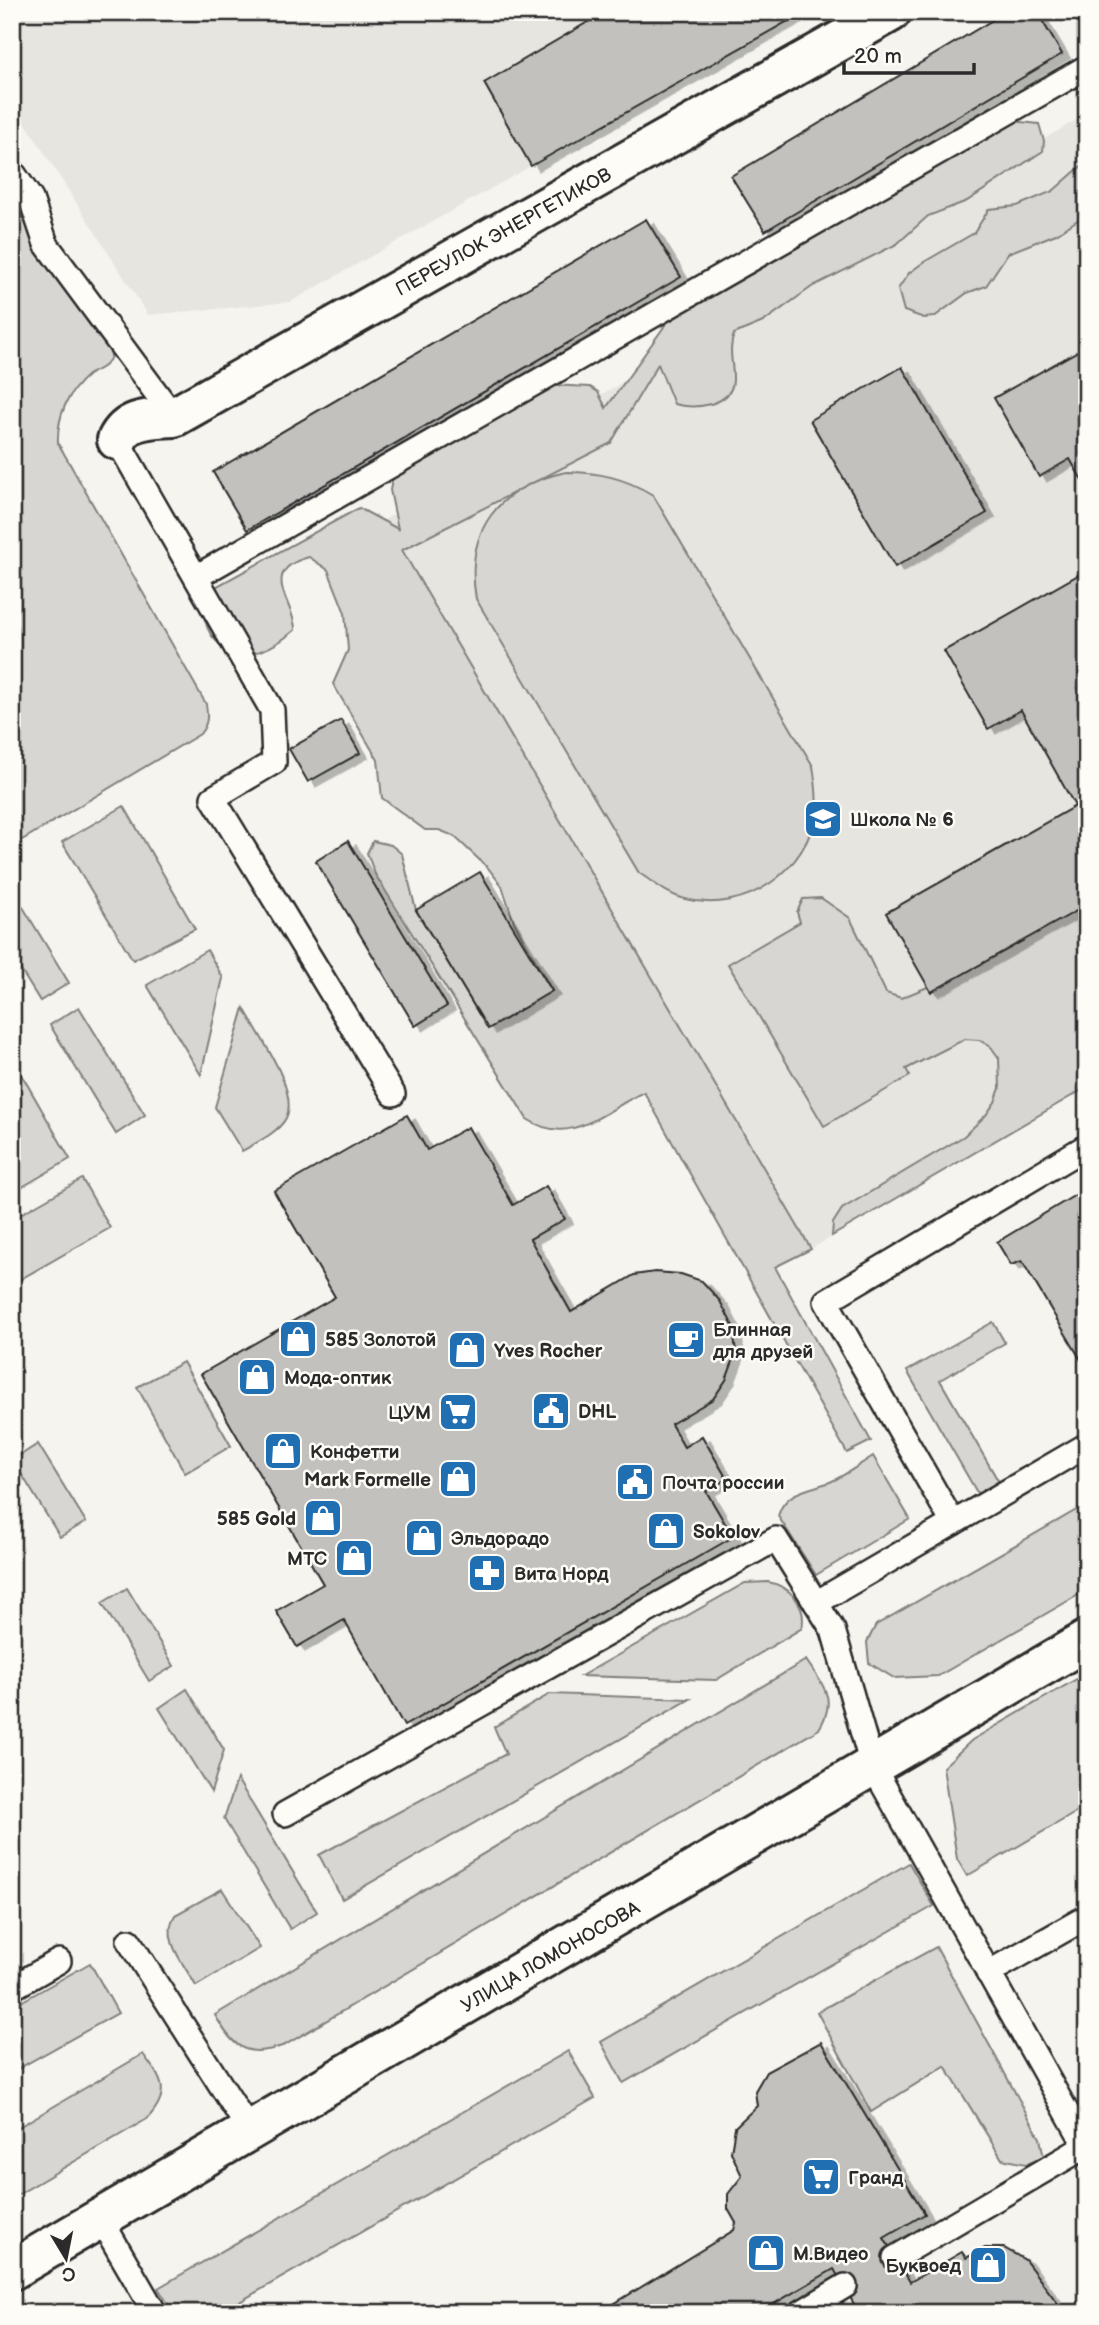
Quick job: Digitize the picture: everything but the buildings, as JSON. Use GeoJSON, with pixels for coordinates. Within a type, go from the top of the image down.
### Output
{"type":"FeatureCollection","features":[{"type":"Feature","properties":{"kind":"main road","name":"ПЕРЕУЛОК ЭНЕРГЕТИКОВ"},"geometry":{"type":"LineString","coordinates":[[117,440],[122,429],[139,419],[174,417],[891,12]]}},
{"type":"Feature","properties":{"kind":"main road","name":"УЛИЦА ЛОМОНОСОВА"},"geometry":{"type":"LineString","coordinates":[[12,2270],[1087,1640]]}},
{"type":"Feature","properties":{"kind":"lane"},"geometry":{"type":"LineString","coordinates":[[196,577],[1087,67]]}},
{"type":"Feature","properties":{"kind":"lane"},"geometry":{"type":"LineString","coordinates":[[12,171],[31,199],[46,244],[174,417]]}},
{"type":"Feature","properties":{"kind":"lane"},"geometry":{"type":"LineString","coordinates":[[117,440],[272,710],[274,762],[213,798],[393,1094]]}},
{"type":"Feature","properties":{"kind":"lane"},"geometry":{"type":"LineString","coordinates":[[953,1523],[826,1301],[1087,1146]]}},
{"type":"Feature","properties":{"kind":"lane"},"geometry":{"type":"LineString","coordinates":[[816,1603],[1087,1445]]}},
{"type":"Feature","properties":{"kind":"lane"},"geometry":{"type":"LineString","coordinates":[[285,1814],[776,1539],[833,1630],[872,1765],[1086,2147],[895,2258]]}},
{"type":"Feature","properties":{"kind":"lane"},"geometry":{"type":"LineString","coordinates":[[988,1973],[1087,1917]]}},
{"type":"Feature","properties":{"kind":"lane"},"geometry":{"type":"LineString","coordinates":[[129,1941],[250,2131]]}},
{"type":"Feature","properties":{"kind":"lane"},"geometry":{"type":"LineString","coordinates":[[12,1988],[59,1961]]}},
{"type":"Feature","properties":{"kind":"lane"},"geometry":{"type":"LineString","coordinates":[[100,2218],[155,2313]]}},
{"type":"Feature","properties":{"kind":"lane"},"geometry":{"type":"LineString","coordinates":[[800,2313],[845,2286]]}},
{"type":"Feature","properties":{"kind":"shaded area"},"geometry":{"type":"Polygon","coordinates":[[[12,12],[804,12],[290,302],[148,315],[12,102],[12,12]]]}},
{"type":"Feature","properties":{"kind":"shaded area","name":"Школа № 6"},"geometry":{"type":"Polygon","coordinates":[[[1087,114],[1087,1087],[811,1249],[384,520],[1087,114]]]}},
{"type":"Feature","properties":{"kind":"shaded area"},"geometry":{"type":"Polygon","coordinates":[[[1012,121],[1039,124],[1044,141],[1043,151],[967,201],[928,216],[897,244],[813,286],[763,322],[734,334],[731,350],[732,387],[720,400],[702,406],[674,404],[658,364],[611,443],[402,550],[811,1249],[775,1267],[871,1441],[847,1453],[644,1092],[601,1117],[573,1128],[558,1130],[543,1127],[527,1119],[375,874],[367,853],[373,841],[391,845],[402,854],[416,910],[488,1029],[552,991],[514,922],[502,886],[488,868],[454,836],[439,830],[425,830],[382,798],[378,760],[333,684],[348,650],[345,613],[328,570],[309,557],[293,563],[285,571],[282,589],[295,630],[266,649],[252,653],[234,651],[216,641],[206,623],[206,601],[210,590],[359,508],[398,529],[390,490],[394,471],[551,385],[590,387],[598,392],[606,408],[671,317],[746,277],[761,265],[1012,121]]]}},
{"type":"Feature","properties":{"kind":"shaded area"},"geometry":{"type":"Polygon","coordinates":[[[1087,161],[1087,214],[1056,234],[1008,253],[986,286],[967,293],[934,317],[924,318],[904,311],[898,289],[909,273],[974,233],[989,209],[1017,206],[1053,191],[1087,161]]]}},
{"type":"Feature","properties":{"kind":"shaded area"},"geometry":{"type":"Polygon","coordinates":[[[12,191],[110,343],[109,361],[88,375],[69,397],[59,423],[58,443],[206,704],[207,717],[200,734],[12,846],[12,191]]]}},
{"type":"Feature","properties":{"kind":"shaded area"},"geometry":{"type":"Polygon","coordinates":[[[566,472],[611,477],[653,495],[813,766],[817,804],[811,832],[787,869],[751,894],[708,902],[685,899],[666,891],[639,873],[476,599],[475,552],[481,532],[491,515],[522,488],[566,472]]]}},
{"type":"Feature","properties":{"kind":"shaded area"},"geometry":{"type":"Polygon","coordinates":[[[124,806],[195,929],[133,960],[62,842],[124,806]]]}},
{"type":"Feature","properties":{"kind":"shaded area"},"geometry":{"type":"Polygon","coordinates":[[[12,889],[69,983],[40,1001],[12,956],[12,889]]]}},
{"type":"Feature","properties":{"kind":"shaded area"},"geometry":{"type":"Polygon","coordinates":[[[821,898],[850,918],[886,993],[901,998],[930,986],[1087,898],[1087,1087],[832,1236],[833,1223],[842,1209],[964,1136],[986,1115],[1000,1088],[999,1058],[991,1047],[979,1040],[965,1039],[906,1069],[910,1076],[824,1126],[728,964],[800,922],[797,912],[803,899],[821,898]]]}},
{"type":"Feature","properties":{"kind":"shaded area"},"geometry":{"type":"Polygon","coordinates":[[[207,950],[223,978],[201,1075],[147,985],[207,950]]]}},
{"type":"Feature","properties":{"kind":"shaded area"},"geometry":{"type":"Polygon","coordinates":[[[79,1007],[145,1115],[116,1134],[50,1025],[79,1007]]]}},
{"type":"Feature","properties":{"kind":"shaded area"},"geometry":{"type":"Polygon","coordinates":[[[244,1008],[275,1062],[287,1093],[289,1107],[286,1118],[278,1128],[242,1151],[215,1107],[244,1008]]]}},
{"type":"Feature","properties":{"kind":"shaded area"},"geometry":{"type":"Polygon","coordinates":[[[12,1058],[70,1159],[12,1193],[12,1058]]]}},
{"type":"Feature","properties":{"kind":"shaded area"},"geometry":{"type":"Polygon","coordinates":[[[82,1179],[110,1228],[12,1284],[12,1219],[82,1179]]]}},
{"type":"Feature","properties":{"kind":"shaded area"},"geometry":{"type":"Polygon","coordinates":[[[993,1322],[1005,1343],[940,1380],[1000,1484],[979,1496],[907,1371],[993,1322]]]}},
{"type":"Feature","properties":{"kind":"shaded area"},"geometry":{"type":"Polygon","coordinates":[[[183,1362],[231,1446],[185,1473],[137,1387],[183,1362]]]}},
{"type":"Feature","properties":{"kind":"shaded area"},"geometry":{"type":"Polygon","coordinates":[[[38,1444],[86,1522],[60,1537],[13,1460],[38,1444]]]}},
{"type":"Feature","properties":{"kind":"shaded area"},"geometry":{"type":"Polygon","coordinates":[[[873,1456],[910,1519],[816,1575],[778,1516],[781,1507],[799,1492],[836,1479],[873,1456]]]}},
{"type":"Feature","properties":{"kind":"shaded area"},"geometry":{"type":"Polygon","coordinates":[[[1087,1504],[1087,1590],[938,1676],[894,1678],[869,1663],[867,1642],[876,1625],[1087,1504]]]}},
{"type":"Feature","properties":{"kind":"shaded area"},"geometry":{"type":"Polygon","coordinates":[[[768,1582],[790,1592],[795,1598],[802,1612],[802,1628],[716,1680],[581,1676],[745,1583],[768,1582]]]}},
{"type":"Feature","properties":{"kind":"shaded area"},"geometry":{"type":"Polygon","coordinates":[[[127,1588],[174,1666],[149,1681],[102,1603],[127,1588]]]}},
{"type":"Feature","properties":{"kind":"shaded area"},"geometry":{"type":"Polygon","coordinates":[[[806,1660],[823,1685],[828,1700],[825,1718],[819,1729],[285,2045],[251,2051],[235,2043],[222,2027],[215,2015],[806,1660]]]}},
{"type":"Feature","properties":{"kind":"shaded area"},"geometry":{"type":"Polygon","coordinates":[[[1087,1673],[1087,1806],[967,1876],[957,1859],[943,1767],[972,1740],[1087,1673]]]}},
{"type":"Feature","properties":{"kind":"shaded area"},"geometry":{"type":"Polygon","coordinates":[[[187,1689],[224,1750],[211,1792],[159,1708],[187,1689]]]}},
{"type":"Feature","properties":{"kind":"shaded area"},"geometry":{"type":"Polygon","coordinates":[[[550,1694],[690,1699],[342,1899],[319,1855],[506,1754],[494,1727],[550,1694]]]}},
{"type":"Feature","properties":{"kind":"shaded area"},"geometry":{"type":"Polygon","coordinates":[[[237,1779],[317,1912],[290,1929],[224,1819],[237,1779]]]}},
{"type":"Feature","properties":{"kind":"shaded area"},"geometry":{"type":"Polygon","coordinates":[[[909,1863],[934,1906],[623,2083],[601,2042],[909,1863]]]}},
{"type":"Feature","properties":{"kind":"shaded area"},"geometry":{"type":"Polygon","coordinates":[[[222,1889],[260,1948],[196,1986],[176,1952],[170,1933],[171,1924],[175,1915],[222,1889]]]}},
{"type":"Feature","properties":{"kind":"shaded area"},"geometry":{"type":"Polygon","coordinates":[[[936,1947],[1040,2138],[1044,2158],[1026,2164],[1002,2159],[945,2066],[871,2112],[817,2012],[936,1947]]]}},
{"type":"Feature","properties":{"kind":"shaded area"},"geometry":{"type":"Polygon","coordinates":[[[90,1963],[118,2013],[12,2072],[12,2007],[90,1963]]]}},
{"type":"Feature","properties":{"kind":"shaded area"},"geometry":{"type":"Polygon","coordinates":[[[568,2051],[595,2098],[220,2313],[174,2313],[158,2288],[568,2051]]]}},
{"type":"Feature","properties":{"kind":"shaded area"},"geometry":{"type":"Polygon","coordinates":[[[143,2054],[162,2086],[160,2101],[147,2119],[12,2198],[12,2131],[143,2054]]]}},
{"type":"Feature","properties":{"kind":"place","name":"Школа № 6"},"geometry":{"type":"Point","coordinates":[823,819]}},
{"type":"Feature","properties":{"kind":"place","name":"585 Золотой"},"geometry":{"type":"Point","coordinates":[298,1339]}},
{"type":"Feature","properties":{"kind":"place","name":"Блинная для друзей"},"geometry":{"type":"Point","coordinates":[686,1340]}},
{"type":"Feature","properties":{"kind":"place","name":"Yves Rocher"},"geometry":{"type":"Point","coordinates":[467,1350]}},
{"type":"Feature","properties":{"kind":"place","name":"Мода-оптик"},"geometry":{"type":"Point","coordinates":[257,1377]}},
{"type":"Feature","properties":{"kind":"place","name":"DHL"},"geometry":{"type":"Point","coordinates":[551,1411]}},
{"type":"Feature","properties":{"kind":"place","name":"ЦУМ"},"geometry":{"type":"Point","coordinates":[458,1412]}},
{"type":"Feature","properties":{"kind":"place","name":"Конфетти"},"geometry":{"type":"Point","coordinates":[283,1451]}},
{"type":"Feature","properties":{"kind":"place","name":"Mark Formelle"},"geometry":{"type":"Point","coordinates":[458,1479]}},
{"type":"Feature","properties":{"kind":"place","name":"Почта россии"},"geometry":{"type":"Point","coordinates":[635,1482]}},
{"type":"Feature","properties":{"kind":"place","name":"585 Gold"},"geometry":{"type":"Point","coordinates":[323,1518]}},
{"type":"Feature","properties":{"kind":"place","name":"Sokolov"},"geometry":{"type":"Point","coordinates":[666,1531]}},
{"type":"Feature","properties":{"kind":"place","name":"Эльдорадо"},"geometry":{"type":"Point","coordinates":[424,1538]}},
{"type":"Feature","properties":{"kind":"place","name":"МТС"},"geometry":{"type":"Point","coordinates":[354,1558]}},
{"type":"Feature","properties":{"kind":"place","name":"Вита Норд"},"geometry":{"type":"Point","coordinates":[487,1573]}},
{"type":"Feature","properties":{"kind":"place","name":"Гранд"},"geometry":{"type":"Point","coordinates":[821,2177]}},
{"type":"Feature","properties":{"kind":"place","name":"М.Видео"},"geometry":{"type":"Point","coordinates":[766,2253]}},
{"type":"Feature","properties":{"kind":"place","name":"Буквоед"},"geometry":{"type":"Point","coordinates":[988,2265]}}]}
